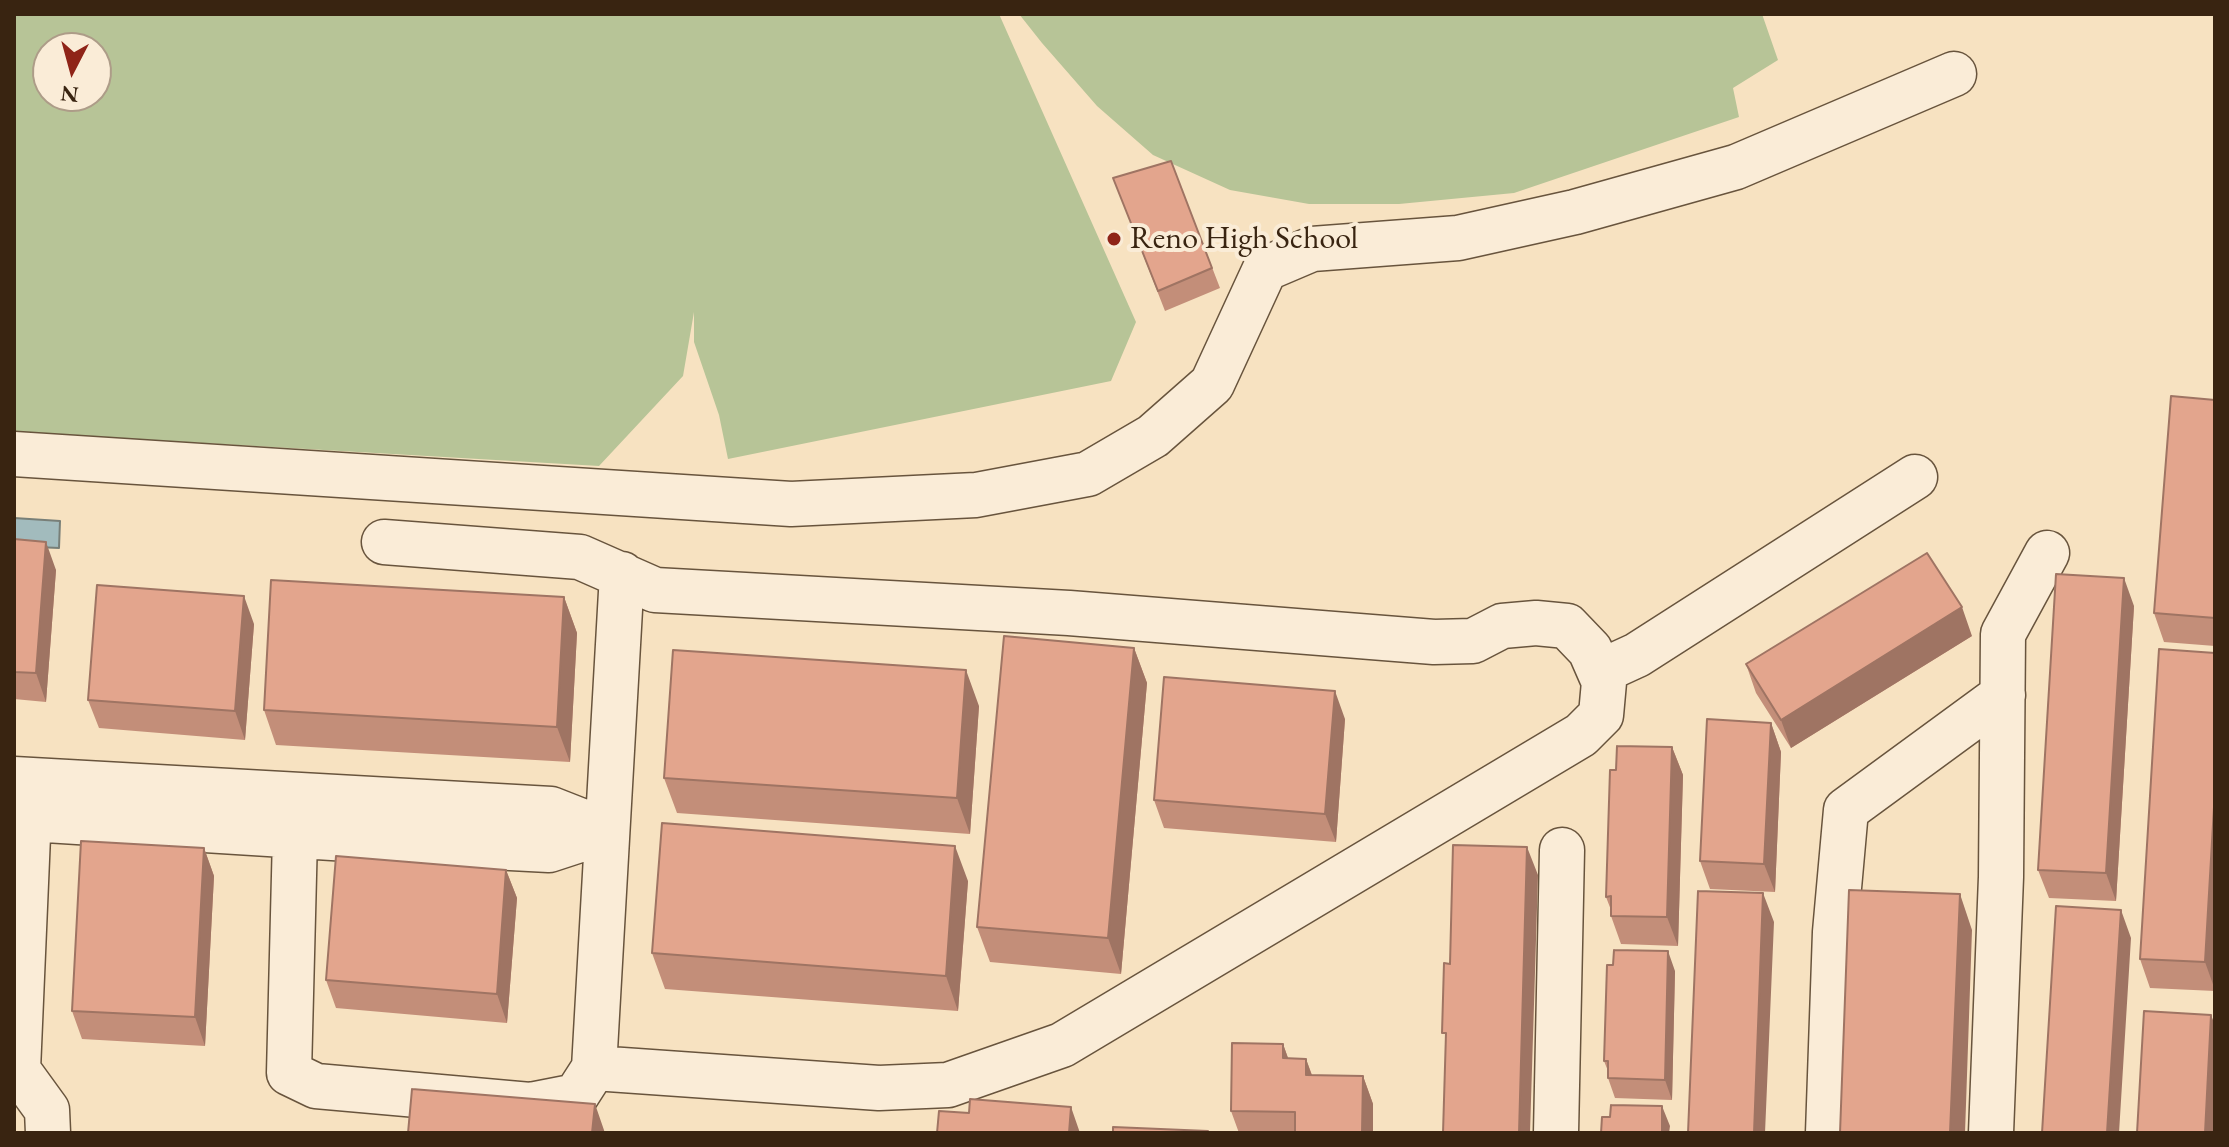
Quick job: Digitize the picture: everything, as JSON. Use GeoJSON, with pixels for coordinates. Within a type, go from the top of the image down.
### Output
{"type":"FeatureCollection","features":[{"type":"Feature","properties":{"kind":"lane"},"geometry":{"type":"LineString","coordinates":[[14,454],[791,504],[976,495],[1088,474],[1153,436],[1212,384],[1265,269],[1312,249],[1458,238],[1487,232],[1575,212],[1721,172],[1954,74]]}},
{"type":"Feature","properties":{"kind":"lane"},"geometry":{"type":"LineString","coordinates":[[1600,672],[1637,655],[1915,477]]}},
{"type":"Feature","properties":{"kind":"lane"},"geometry":{"type":"LineString","coordinates":[[384,542],[580,557],[655,590],[1069,613],[1434,642],[1473,641],[1502,626],[1536,623],[1567,626],[1590,650],[1604,682],[1601,715],[1581,735],[1062,1045],[948,1085],[879,1088],[594,1068]]}},
{"type":"Feature","properties":{"kind":"lane"},"geometry":{"type":"LineString","coordinates":[[1991,1133],[2001,877],[2003,634],[2047,553]]}},
{"type":"Feature","properties":{"kind":"lane"},"geometry":{"type":"LineString","coordinates":[[295,836],[289,1073],[316,1086],[530,1105],[576,1096],[594,1068],[622,574]]}},
{"type":"Feature","properties":{"kind":"lane"},"geometry":{"type":"LineString","coordinates":[[1828,1133],[1835,932],[1846,810],[2003,695]]}},
{"type":"Feature","properties":{"kind":"lane"},"geometry":{"type":"LineString","coordinates":[[22,799],[551,809],[607,831]]}},
{"type":"Feature","properties":{"kind":"lane"},"geometry":{"type":"LineString","coordinates":[[22,799],[295,836],[549,850],[607,831]]}},
{"type":"Feature","properties":{"kind":"lane"},"geometry":{"type":"LineString","coordinates":[[22,799],[16,1070],[47,1110],[48,1133]]}},
{"type":"Feature","properties":{"kind":"lane"},"geometry":{"type":"LineString","coordinates":[[1556,1133],[1562,850]]}},
{"type":"Feature","properties":{"kind":"green space"},"geometry":{"type":"Polygon","coordinates":[[[14,14],[999,14],[1136,322],[1111,381],[728,459],[719,415],[694,342],[694,312],[683,376],[599,466],[14,432],[14,14]]]}},
{"type":"Feature","properties":{"kind":"green space"},"geometry":{"type":"Polygon","coordinates":[[[1019,14],[1762,14],[1778,60],[1733,88],[1739,117],[1514,193],[1399,204],[1309,204],[1230,190],[1153,155],[1097,106],[1019,14]]]}},
{"type":"Feature","properties":{"kind":"water"},"geometry":{"type":"Polygon","coordinates":[[[14,518],[60,521],[59,548],[14,546],[14,518]]]}},
{"type":"Feature","properties":{"kind":"building"},"geometry":{"type":"Polygon","coordinates":[[[1171,161],[1212,268],[1158,291],[1113,178],[1171,161]]]}},
{"type":"Feature","properties":{"kind":"building"},"geometry":{"type":"Polygon","coordinates":[[[2171,396],[2215,400],[2215,618],[2154,613],[2171,396]]]}},
{"type":"Feature","properties":{"kind":"building"},"geometry":{"type":"Polygon","coordinates":[[[14,539],[46,542],[36,673],[14,672],[14,539]]]}},
{"type":"Feature","properties":{"kind":"building"},"geometry":{"type":"Polygon","coordinates":[[[1927,553],[1962,607],[1781,720],[1746,664],[1927,553]]]}},
{"type":"Feature","properties":{"kind":"building"},"geometry":{"type":"Polygon","coordinates":[[[2056,574],[2124,578],[2106,873],[2038,870],[2056,574]]]}},
{"type":"Feature","properties":{"kind":"building"},"geometry":{"type":"Polygon","coordinates":[[[271,580],[564,597],[557,727],[264,710],[271,580]]]}},
{"type":"Feature","properties":{"kind":"building"},"geometry":{"type":"Polygon","coordinates":[[[97,585],[244,596],[235,711],[88,700],[97,585]]]}},
{"type":"Feature","properties":{"kind":"building"},"geometry":{"type":"Polygon","coordinates":[[[1004,636],[1134,648],[1108,938],[977,927],[1004,636]]]}},
{"type":"Feature","properties":{"kind":"building"},"geometry":{"type":"Polygon","coordinates":[[[2159,649],[2215,653],[2215,790],[2205,962],[2140,959],[2159,649]]]}},
{"type":"Feature","properties":{"kind":"building"},"geometry":{"type":"Polygon","coordinates":[[[673,650],[966,670],[957,798],[664,778],[673,650]]]}},
{"type":"Feature","properties":{"kind":"building"},"geometry":{"type":"Polygon","coordinates":[[[1164,677],[1335,691],[1325,814],[1154,800],[1164,677]]]}},
{"type":"Feature","properties":{"kind":"building"},"geometry":{"type":"Polygon","coordinates":[[[1707,719],[1771,723],[1764,864],[1700,861],[1707,719]]]}},
{"type":"Feature","properties":{"kind":"building"},"geometry":{"type":"Polygon","coordinates":[[[1617,746],[1672,747],[1667,917],[1611,916],[1611,896],[1606,897],[1610,770],[1616,770],[1617,746]]]}},
{"type":"Feature","properties":{"kind":"building"},"geometry":{"type":"Polygon","coordinates":[[[662,823],[955,846],[946,976],[652,953],[662,823]]]}},
{"type":"Feature","properties":{"kind":"building"},"geometry":{"type":"Polygon","coordinates":[[[81,841],[204,848],[195,1017],[72,1011],[81,841]]]}},
{"type":"Feature","properties":{"kind":"building"},"geometry":{"type":"Polygon","coordinates":[[[1453,845],[1527,847],[1519,1133],[1443,1133],[1446,1033],[1442,1033],[1444,963],[1450,964],[1453,845]]]}},
{"type":"Feature","properties":{"kind":"building"},"geometry":{"type":"Polygon","coordinates":[[[336,856],[506,870],[497,994],[326,980],[336,856]]]}},
{"type":"Feature","properties":{"kind":"building"},"geometry":{"type":"Polygon","coordinates":[[[1849,890],[1960,894],[1950,1133],[1840,1133],[1849,890]]]}},
{"type":"Feature","properties":{"kind":"building"},"geometry":{"type":"Polygon","coordinates":[[[1698,891],[1763,893],[1754,1133],[1688,1133],[1698,891]]]}},
{"type":"Feature","properties":{"kind":"building"},"geometry":{"type":"Polygon","coordinates":[[[2056,906],[2121,910],[2107,1133],[2042,1133],[2056,906]]]}},
{"type":"Feature","properties":{"kind":"building"},"geometry":{"type":"Polygon","coordinates":[[[1614,950],[1668,951],[1665,1080],[1608,1078],[1608,1061],[1604,1061],[1607,965],[1613,965],[1614,950]]]}},
{"type":"Feature","properties":{"kind":"building"},"geometry":{"type":"Polygon","coordinates":[[[2144,1011],[2211,1015],[2205,1133],[2137,1133],[2144,1011]]]}},
{"type":"Feature","properties":{"kind":"building"},"geometry":{"type":"Polygon","coordinates":[[[1232,1043],[1283,1044],[1283,1058],[1306,1059],[1306,1075],[1363,1076],[1362,1133],[1295,1133],[1295,1112],[1231,1111],[1232,1043]]]}},
{"type":"Feature","properties":{"kind":"building"},"geometry":{"type":"Polygon","coordinates":[[[412,1089],[595,1104],[592,1133],[408,1133],[412,1089]]]}},
{"type":"Feature","properties":{"kind":"building"},"geometry":{"type":"Polygon","coordinates":[[[970,1099],[1071,1107],[1069,1133],[937,1133],[939,1111],[969,1113],[970,1099]]]}},
{"type":"Feature","properties":{"kind":"building"},"geometry":{"type":"Polygon","coordinates":[[[1611,1105],[1662,1106],[1662,1133],[1601,1133],[1602,1117],[1610,1117],[1611,1105]]]}},
{"type":"Feature","properties":{"kind":"building"},"geometry":{"type":"Polygon","coordinates":[[[1113,1127],[1208,1131],[1208,1133],[1113,1133],[1113,1127]]]}},
{"type":"Feature","properties":{"kind":"place","name":"Reno High School"},"geometry":{"type":"Point","coordinates":[1114,239]}}]}
